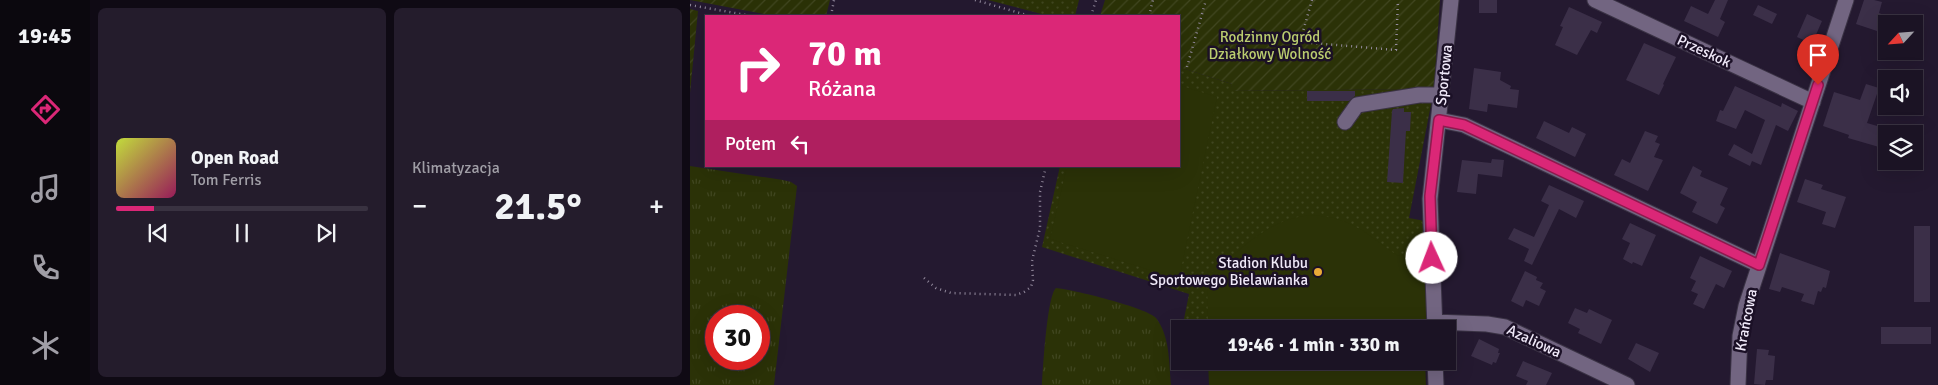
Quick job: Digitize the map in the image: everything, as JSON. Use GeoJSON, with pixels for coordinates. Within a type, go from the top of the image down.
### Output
{"type":"FeatureCollection","features":[{"type":"Feature","properties":{"kind":"street","name":"Sportowa"},"geometry":{"type":"LineString","coordinates":[[1434,320],[1430,204],[1451,0]]}},
{"type":"Feature","properties":{"kind":"street","name":"Przeskok"},"geometry":{"type":"LineString","coordinates":[[1595,0],[1813,102]]}},
{"type":"Feature","properties":{"kind":"street","name":"Krańcowa"},"geometry":{"type":"LineString","coordinates":[[1738,385],[1743,320],[1759,265],[1846,0]]}},
{"type":"Feature","properties":{"kind":"street"},"geometry":{"type":"LineString","coordinates":[[1346,122],[1357,105],[1419,95],[1442,94]]}},
{"type":"Feature","properties":{"kind":"street"},"geometry":{"type":"LineString","coordinates":[[1439,120],[1464,125],[1759,265]]}},
{"type":"Feature","properties":{"kind":"street","name":"Azaliowa"},"geometry":{"type":"LineString","coordinates":[[1456,325],[1487,324],[1502,326],[1627,385]]}},
{"type":"Feature","properties":{"kind":"street"},"geometry":{"type":"LineString","coordinates":[[1435,370],[1436,385]]}},
{"type":"Feature","properties":{"kind":"path"},"geometry":{"type":"LineString","coordinates":[[831,15],[834,0]]}},
{"type":"Feature","properties":{"kind":"path"},"geometry":{"type":"LineString","coordinates":[[975,0],[1027,15]]}},
{"type":"Feature","properties":{"kind":"path"},"geometry":{"type":"LineString","coordinates":[[1091,15],[1096,0]]}},
{"type":"Feature","properties":{"kind":"path"},"geometry":{"type":"LineString","coordinates":[[1149,15],[1154,0]]}},
{"type":"Feature","properties":{"kind":"path"},"geometry":{"type":"LineString","coordinates":[[1187,67],[1206,0]]}},
{"type":"Feature","properties":{"kind":"path"},"geometry":{"type":"LineString","coordinates":[[1312,0],[1300,42],[1396,50],[1398,0]]}},
{"type":"Feature","properties":{"kind":"path"},"geometry":{"type":"LineString","coordinates":[[690,5],[746,15]]}},
{"type":"Feature","properties":{"kind":"path"},"geometry":{"type":"LineString","coordinates":[[924,278],[936,288],[950,293],[1016,295],[1031,287],[1033,280],[1032,261],[1040,228],[1040,192],[1046,167]]}},
{"type":"Feature","properties":{"kind":"green space"},"geometry":{"type":"Polygon","coordinates":[[[690,0],[830,0],[826,15],[770,15],[690,0]]]}},
{"type":"Feature","properties":{"kind":"green space"},"geometry":{"type":"Polygon","coordinates":[[[988,0],[1079,0],[1075,15],[1045,15],[988,0]]]}},
{"type":"Feature","properties":{"kind":"green space","name":"Rodzinny Ogród Działkowy Wolność"},"geometry":{"type":"Polygon","coordinates":[[[1105,0],[1440,0],[1434,89],[1230,91],[1232,84],[1180,67],[1180,15],[1100,15],[1105,0]]]}},
{"type":"Feature","properties":{"kind":"green space"},"geometry":{"type":"Polygon","coordinates":[[[690,9],[698,11],[690,93],[690,9]]]}},
{"type":"Feature","properties":{"kind":"green space"},"geometry":{"type":"Polygon","coordinates":[[[1180,67],[1232,84],[1231,91],[1434,89],[1409,218],[1425,221],[1429,320],[1184,320],[1189,294],[1042,247],[1060,167],[1180,167],[1180,67]]]}},
{"type":"Feature","properties":{"kind":"green space"},"geometry":{"type":"Polygon","coordinates":[[[1180,85],[1217,97],[1179,279],[1050,239],[1067,167],[1180,167],[1180,85]]]}},
{"type":"Feature","properties":{"kind":"green space"},"geometry":{"type":"Polygon","coordinates":[[[690,166],[783,180],[797,186],[774,385],[690,385],[690,166]]]}},
{"type":"Feature","properties":{"kind":"green space","name":"Stadion Klubu Sportowego Bielawianka"},"geometry":{"type":"Polygon","coordinates":[[[1314,215],[1334,218],[1362,230],[1398,256],[1424,255],[1425,320],[1208,320],[1207,272],[1216,271],[1260,234],[1285,221],[1314,215]]]}},
{"type":"Feature","properties":{"kind":"green space"},"geometry":{"type":"Polygon","coordinates":[[[1056,288],[1125,304],[1156,318],[1161,325],[1166,341],[1171,385],[1042,385],[1044,349],[1050,304],[1056,288]]]}},
{"type":"Feature","properties":{"kind":"green space"},"geometry":{"type":"Polygon","coordinates":[[[1208,370],[1425,370],[1426,385],[1209,385],[1208,370]]]}},
{"type":"Feature","properties":{"kind":"building"},"geometry":{"type":"Polygon","coordinates":[[[1479,0],[1497,0],[1497,13],[1479,13],[1479,0]]]}},
{"type":"Feature","properties":{"kind":"building"},"geometry":{"type":"Polygon","coordinates":[[[1715,0],[1728,0],[1720,19],[1725,22],[1718,37],[1684,21],[1691,6],[1708,14],[1715,0]]]}},
{"type":"Feature","properties":{"kind":"building"},"geometry":{"type":"Polygon","coordinates":[[[1864,0],[1882,2],[1879,13],[1884,15],[1878,15],[1878,31],[1856,24],[1864,0]]]}},
{"type":"Feature","properties":{"kind":"building"},"geometry":{"type":"Polygon","coordinates":[[[1758,5],[1777,14],[1772,24],[1753,15],[1758,5]]]}},
{"type":"Feature","properties":{"kind":"building"},"geometry":{"type":"Polygon","coordinates":[[[1569,7],[1602,22],[1597,33],[1591,30],[1577,55],[1555,45],[1563,27],[1560,26],[1569,7]]]}},
{"type":"Feature","properties":{"kind":"building"},"geometry":{"type":"Polygon","coordinates":[[[1807,14],[1822,21],[1812,44],[1797,37],[1807,14]]]}},
{"type":"Feature","properties":{"kind":"building"},"geometry":{"type":"Polygon","coordinates":[[[1644,43],[1676,57],[1659,95],[1626,80],[1644,43]]]}},
{"type":"Feature","properties":{"kind":"building"},"geometry":{"type":"Polygon","coordinates":[[[1474,68],[1501,72],[1500,80],[1511,86],[1510,89],[1519,90],[1517,108],[1488,104],[1487,112],[1469,109],[1474,68]]]}},
{"type":"Feature","properties":{"kind":"building"},"geometry":{"type":"Polygon","coordinates":[[[1866,84],[1878,88],[1867,123],[1878,126],[1878,147],[1848,138],[1849,135],[1823,126],[1834,92],[1860,100],[1866,84]]]}},
{"type":"Feature","properties":{"kind":"building"},"geometry":{"type":"Polygon","coordinates":[[[1735,86],[1781,107],[1782,103],[1798,111],[1788,131],[1776,125],[1761,165],[1752,161],[1750,166],[1728,155],[1734,144],[1752,154],[1765,120],[1745,110],[1736,129],[1716,121],[1720,110],[1723,111],[1735,86]]]}},
{"type":"Feature","properties":{"kind":"building"},"geometry":{"type":"Polygon","coordinates":[[[1307,91],[1355,91],[1355,96],[1349,101],[1307,101],[1307,91]]]}},
{"type":"Feature","properties":{"kind":"building"},"geometry":{"type":"Polygon","coordinates":[[[1404,108],[1404,112],[1411,112],[1410,131],[1406,131],[1403,183],[1387,182],[1392,111],[1393,109],[1404,108]]]}},
{"type":"Feature","properties":{"kind":"building"},"geometry":{"type":"Polygon","coordinates":[[[1544,121],[1569,133],[1572,127],[1586,134],[1575,157],[1536,138],[1544,121]]]}},
{"type":"Feature","properties":{"kind":"building"},"geometry":{"type":"Polygon","coordinates":[[[1645,131],[1658,136],[1655,142],[1660,144],[1654,157],[1663,160],[1648,191],[1614,175],[1622,159],[1630,163],[1645,131]]]}},
{"type":"Feature","properties":{"kind":"building"},"geometry":{"type":"Polygon","coordinates":[[[1492,159],[1504,160],[1502,177],[1478,174],[1476,194],[1457,192],[1462,160],[1491,163],[1492,159]]]}},
{"type":"Feature","properties":{"kind":"building"},"geometry":{"type":"Polygon","coordinates":[[[1693,166],[1702,171],[1700,176],[1728,188],[1720,205],[1725,208],[1717,224],[1692,212],[1697,202],[1680,193],[1693,166]]]}},
{"type":"Feature","properties":{"kind":"building"},"geometry":{"type":"Polygon","coordinates":[[[1805,179],[1823,185],[1821,189],[1846,197],[1835,228],[1822,224],[1826,212],[1797,202],[1805,179]]]}},
{"type":"Feature","properties":{"kind":"building"},"geometry":{"type":"Polygon","coordinates":[[[1549,185],[1584,201],[1576,218],[1559,209],[1532,265],[1524,261],[1529,249],[1508,239],[1514,228],[1534,237],[1549,205],[1541,201],[1549,185]]]}},
{"type":"Feature","properties":{"kind":"building"},"geometry":{"type":"Polygon","coordinates":[[[1630,223],[1656,235],[1642,266],[1633,262],[1632,264],[1623,259],[1630,243],[1622,239],[1630,223]]]}},
{"type":"Feature","properties":{"kind":"building"},"geometry":{"type":"Polygon","coordinates":[[[1914,226],[1930,226],[1930,302],[1914,302],[1914,226]]]}},
{"type":"Feature","properties":{"kind":"building"},"geometry":{"type":"Polygon","coordinates":[[[1780,253],[1830,271],[1826,288],[1823,287],[1821,292],[1818,291],[1814,305],[1801,301],[1804,294],[1782,287],[1780,292],[1769,289],[1780,253]]]}},
{"type":"Feature","properties":{"kind":"building"},"geometry":{"type":"Polygon","coordinates":[[[1700,256],[1732,271],[1724,288],[1716,284],[1704,309],[1693,304],[1698,294],[1691,291],[1696,281],[1690,278],[1700,256]]]}},
{"type":"Feature","properties":{"kind":"building"},"geometry":{"type":"Polygon","coordinates":[[[1525,271],[1537,277],[1536,280],[1543,283],[1540,288],[1546,291],[1539,306],[1526,300],[1523,307],[1511,301],[1525,271]]]}},
{"type":"Feature","properties":{"kind":"building"},"geometry":{"type":"Polygon","coordinates":[[[1575,308],[1587,313],[1589,309],[1612,320],[1601,344],[1578,333],[1580,329],[1568,323],[1575,308]]]}},
{"type":"Feature","properties":{"kind":"building"},"geometry":{"type":"Polygon","coordinates":[[[1881,327],[1931,327],[1931,344],[1881,344],[1881,327]]]}},
{"type":"Feature","properties":{"kind":"building"},"geometry":{"type":"Polygon","coordinates":[[[1479,339],[1499,349],[1498,353],[1500,353],[1496,363],[1493,362],[1492,365],[1471,356],[1479,339]]]}},
{"type":"Feature","properties":{"kind":"building"},"geometry":{"type":"Polygon","coordinates":[[[1636,343],[1659,353],[1650,372],[1628,359],[1636,343]]]}},
{"type":"Feature","properties":{"kind":"building"},"geometry":{"type":"Polygon","coordinates":[[[1757,349],[1769,350],[1768,355],[1775,356],[1773,380],[1766,380],[1765,385],[1754,384],[1757,349]]]}},
{"type":"Feature","properties":{"kind":"building"},"geometry":{"type":"Polygon","coordinates":[[[1523,361],[1552,373],[1546,385],[1526,385],[1528,381],[1516,376],[1523,361]]]}},
{"type":"Feature","properties":{"kind":"place","name":"Stadion Klubu Sportowego Bielawianka"},"geometry":{"type":"Point","coordinates":[1318,272]}},
{"type":"Feature","properties":{"kind":"route"},"geometry":{"type":"LineString","coordinates":[[1432,258],[1430,196],[1439,120],[1464,125],[1759,265],[1818,85]]}}]}
